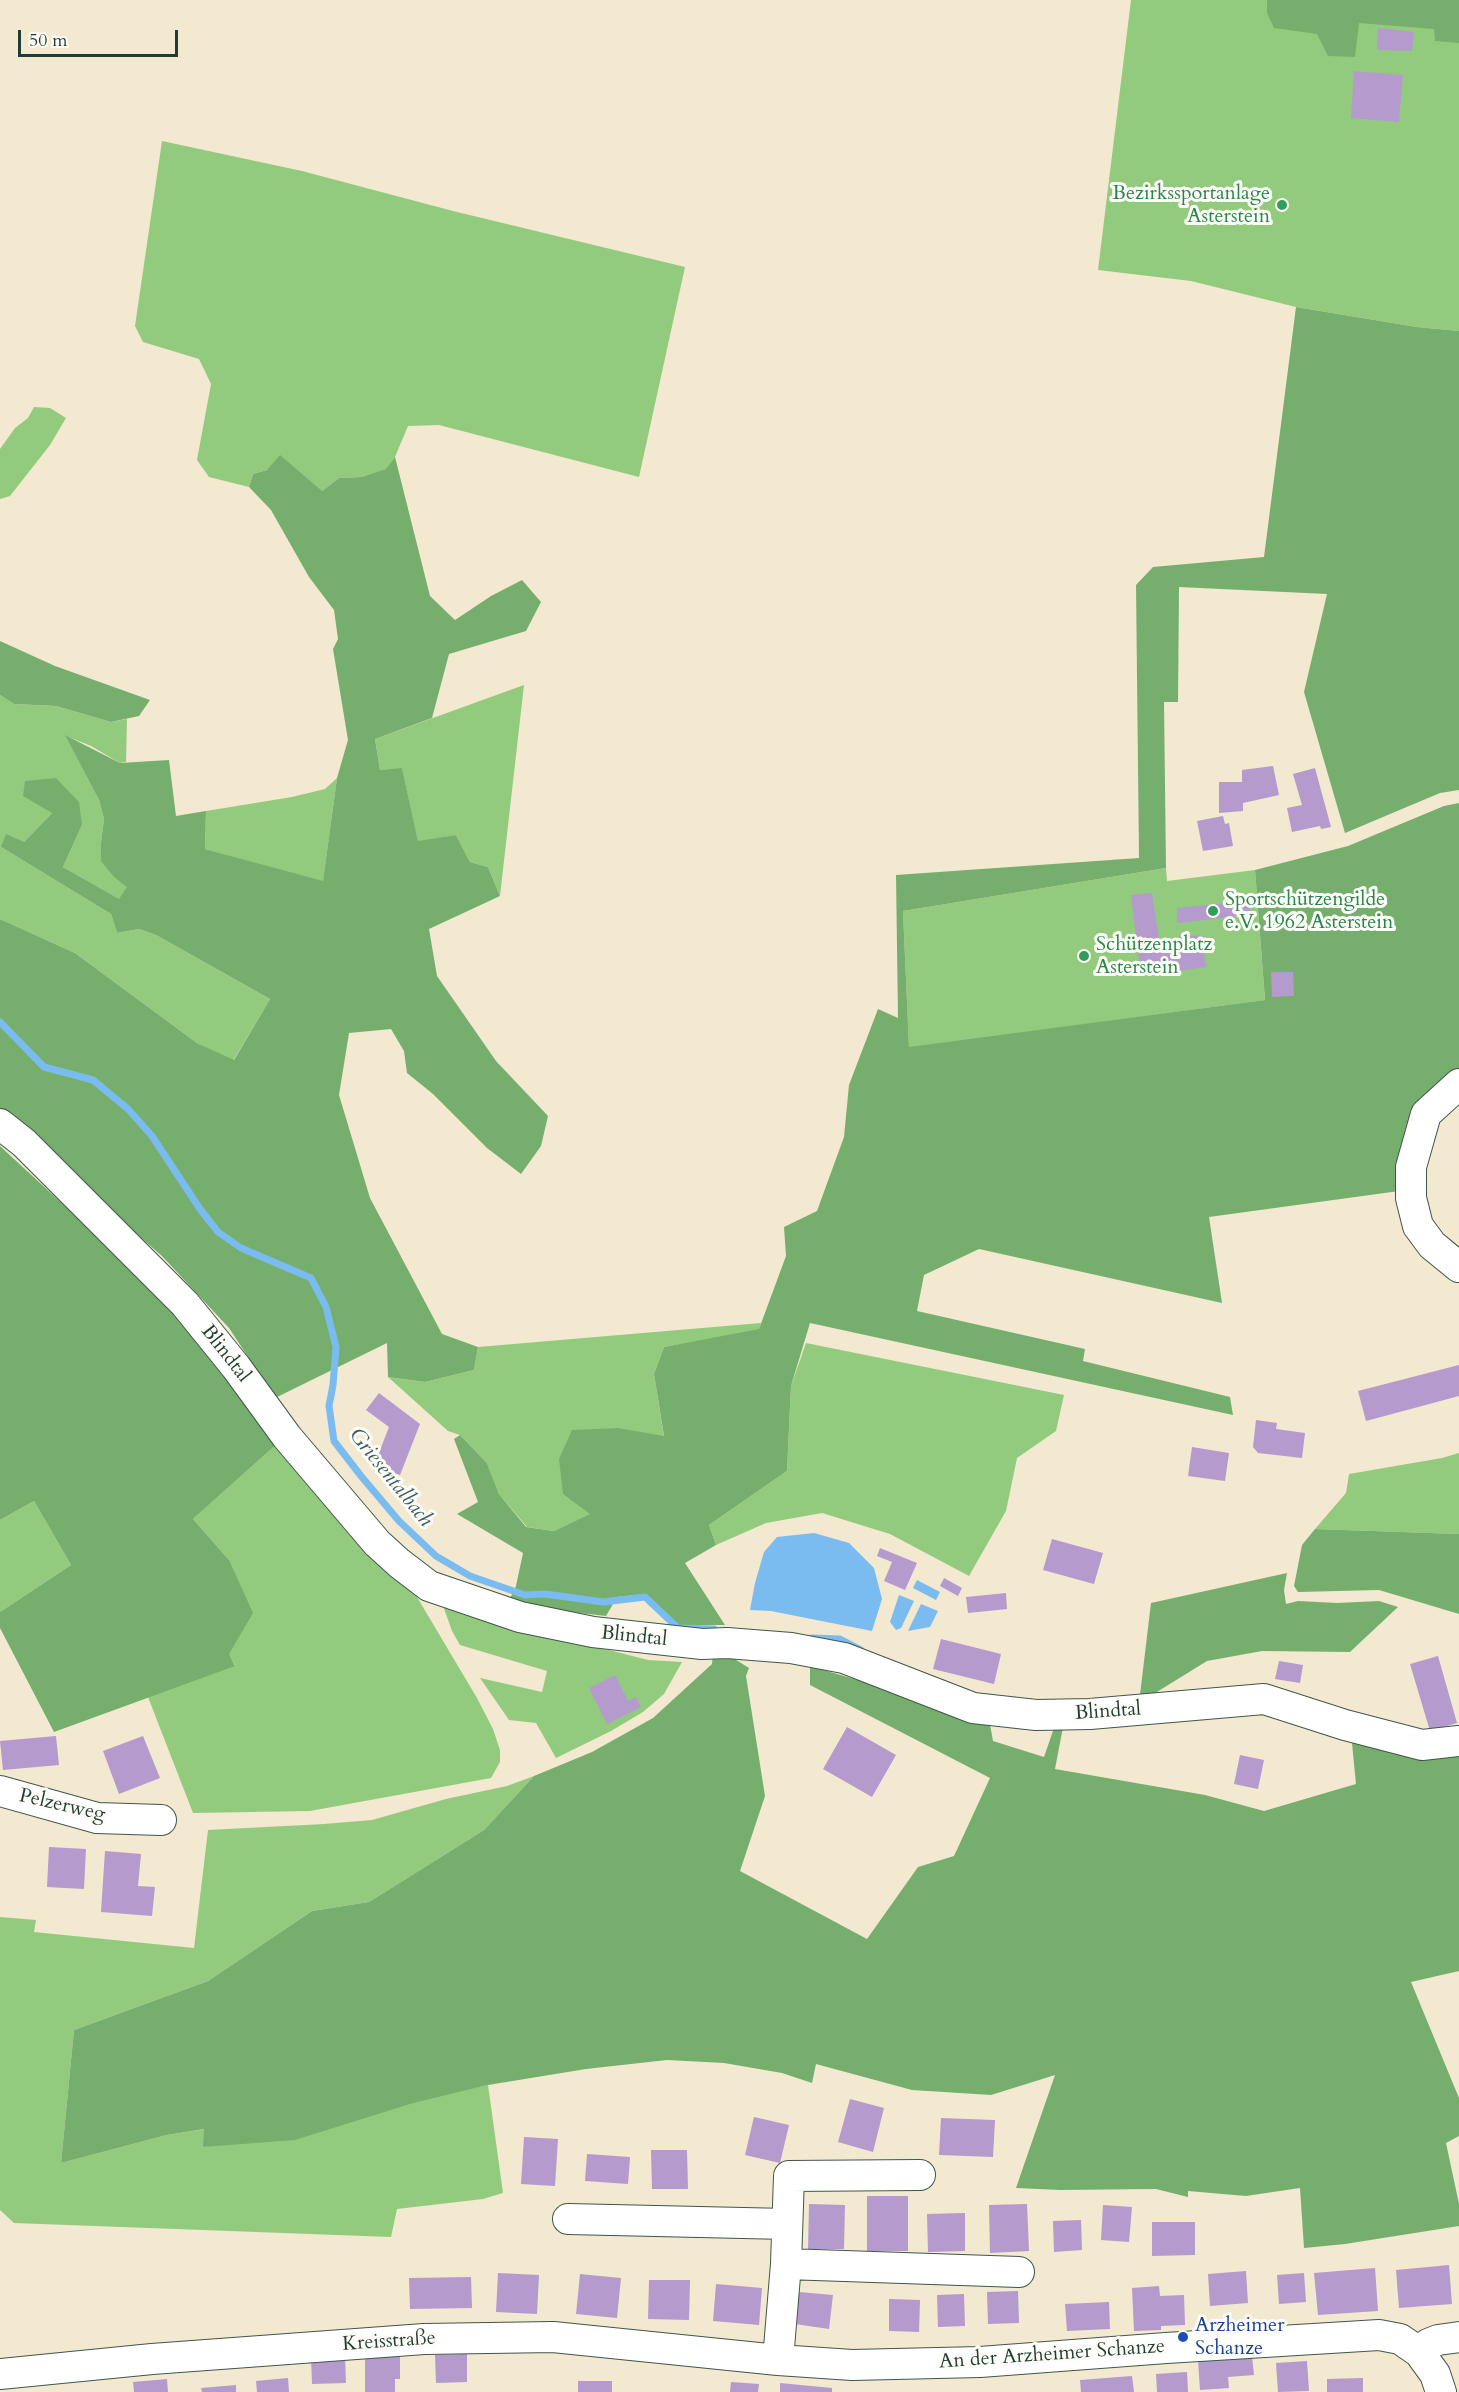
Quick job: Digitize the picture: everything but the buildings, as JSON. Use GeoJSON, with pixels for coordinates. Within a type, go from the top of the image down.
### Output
{"type":"FeatureCollection","features":[{"type":"Feature","properties":{"kind":"street"},"geometry":{"type":"LineString","coordinates":[[1453,1263],[1432,1245],[1418,1226],[1412,1198],[1411,1167],[1426,1114],[1459,1084]]}},
{"type":"Feature","properties":{"kind":"street","name":"Blindtal"},"geometry":{"type":"LineString","coordinates":[[0,1124],[24,1143],[185,1304],[236,1367],[287,1437],[377,1543],[429,1586],[520,1617],[592,1632],[702,1644],[727,1643],[791,1648],[844,1658],[973,1708],[1036,1715],[1090,1714],[1264,1699],[1345,1725],[1395,1736],[1422,1745],[1459,1741]]}},
{"type":"Feature","properties":{"kind":"street","name":"Pelzerweg"},"geometry":{"type":"LineString","coordinates":[[0,1791],[97,1818],[161,1820]]}},
{"type":"Feature","properties":{"kind":"street"},"geometry":{"type":"LineString","coordinates":[[778,2360],[786,2264],[789,2176],[920,2175]]}},
{"type":"Feature","properties":{"kind":"street"},"geometry":{"type":"LineString","coordinates":[[568,2219],[787,2224]]}},
{"type":"Feature","properties":{"kind":"street"},"geometry":{"type":"LineString","coordinates":[[786,2264],[1019,2271]]}},
{"type":"Feature","properties":{"kind":"street","name":"An der Arzheimer Schanze"},"geometry":{"type":"LineString","coordinates":[[778,2360],[852,2365],[980,2362],[1379,2335],[1400,2339],[1419,2352]]}},
{"type":"Feature","properties":{"kind":"street","name":"Kreisstraße"},"geometry":{"type":"LineString","coordinates":[[0,2374],[152,2359],[424,2338],[553,2337],[778,2360]]}},
{"type":"Feature","properties":{"kind":"street"},"geometry":{"type":"LineString","coordinates":[[1441,2392],[1435,2374],[1419,2352],[1428,2344],[1438,2340],[1459,2337]]}},
{"type":"Feature","properties":{"kind":"green space","name":"Bezirkssportanlage Asterstein"},"geometry":{"type":"Polygon","coordinates":[[[1131,0],[1459,0],[1459,331],[1417,327],[1296,307],[1191,281],[1098,270],[1131,0]]]}},
{"type":"Feature","properties":{"kind":"green space"},"geometry":{"type":"Polygon","coordinates":[[[1267,0],[1459,0],[1459,43],[1435,41],[1434,29],[1359,23],[1355,57],[1328,56],[1317,34],[1274,28],[1267,13],[1267,0]]]}},
{"type":"Feature","properties":{"kind":"green space"},"geometry":{"type":"Polygon","coordinates":[[[162,141],[302,171],[453,211],[685,267],[639,477],[439,425],[408,426],[395,457],[387,469],[361,477],[339,478],[322,491],[267,470],[253,474],[249,487],[209,477],[197,460],[211,384],[199,359],[143,342],[135,326],[162,141]]]}},
{"type":"Feature","properties":{"kind":"green space"},"geometry":{"type":"Polygon","coordinates":[[[1296,307],[1417,327],[1459,331],[1459,790],[1440,793],[1345,833],[1304,692],[1327,594],[1179,587],[1178,702],[1164,702],[1166,868],[903,911],[909,1047],[1265,1000],[1255,870],[1348,846],[1444,806],[1459,803],[1459,1075],[1399,1191],[1209,1217],[1222,1303],[979,1249],[924,1275],[917,1311],[1085,1349],[1083,1361],[1230,1397],[1233,1415],[810,1323],[791,1386],[787,1471],[709,1525],[716,1545],[685,1563],[725,1625],[678,1625],[646,1594],[617,1597],[606,1616],[507,1605],[516,1586],[523,1553],[457,1514],[478,1502],[454,1439],[460,1435],[487,1463],[499,1494],[526,1527],[554,1531],[590,1514],[563,1494],[559,1459],[572,1430],[619,1428],[664,1436],[654,1374],[664,1347],[759,1329],[786,1256],[784,1227],[817,1211],[844,1137],[849,1085],[878,1009],[898,1018],[896,875],[1139,858],[1136,585],[1153,567],[1264,557],[1296,307]]]}},
{"type":"Feature","properties":{"kind":"green space"},"geometry":{"type":"Polygon","coordinates":[[[34,407],[50,408],[66,418],[50,445],[10,496],[0,499],[0,449],[15,428],[28,418],[34,407]]]}},
{"type":"Feature","properties":{"kind":"green space"},"geometry":{"type":"Polygon","coordinates":[[[280,455],[322,491],[339,478],[361,477],[386,469],[395,457],[430,596],[455,620],[491,596],[522,580],[541,602],[526,631],[449,654],[432,718],[375,739],[380,770],[402,768],[418,841],[456,835],[470,862],[488,867],[500,896],[429,929],[437,976],[496,1061],[548,1116],[541,1146],[521,1174],[487,1148],[433,1094],[407,1073],[404,1051],[391,1029],[349,1033],[339,1095],[370,1198],[442,1334],[478,1347],[474,1370],[425,1382],[388,1377],[387,1343],[275,1398],[229,1328],[162,1256],[0,1115],[0,919],[75,953],[197,1043],[234,1060],[270,999],[156,935],[139,929],[117,933],[111,914],[1,847],[6,834],[24,842],[52,813],[23,796],[25,781],[56,778],[79,802],[82,825],[63,867],[119,899],[127,887],[115,878],[101,861],[104,819],[99,800],[65,735],[120,763],[169,760],[176,816],[206,811],[205,849],[323,881],[337,778],[348,740],[333,649],[338,639],[334,610],[309,577],[271,510],[249,487],[253,474],[267,470],[280,455]]]}},
{"type":"Feature","properties":{"kind":"green space"},"geometry":{"type":"Polygon","coordinates":[[[0,641],[55,666],[150,700],[139,716],[111,722],[56,706],[14,704],[0,695],[0,641]]]}},
{"type":"Feature","properties":{"kind":"green space"},"geometry":{"type":"Polygon","coordinates":[[[524,685],[500,896],[488,867],[470,862],[456,835],[418,842],[402,769],[380,770],[375,739],[524,685]]]}},
{"type":"Feature","properties":{"kind":"green space"},"geometry":{"type":"Polygon","coordinates":[[[0,695],[14,704],[56,706],[111,722],[127,719],[126,762],[120,763],[91,746],[66,736],[99,800],[104,819],[101,843],[115,878],[128,886],[120,900],[63,867],[82,825],[52,813],[24,842],[1,847],[111,914],[117,933],[139,929],[156,935],[270,999],[233,1061],[197,1043],[75,953],[0,919],[0,695]]]}},
{"type":"Feature","properties":{"kind":"green space"},"geometry":{"type":"Polygon","coordinates":[[[337,778],[323,882],[205,849],[206,811],[292,797],[325,789],[337,778]]]}},
{"type":"Feature","properties":{"kind":"green space","name":"Schützenplatz Asterstein"},"geometry":{"type":"Polygon","coordinates":[[[1166,868],[1167,881],[1255,870],[1265,1000],[909,1048],[903,911],[1166,868]]]}},
{"type":"Feature","properties":{"kind":"green space"},"geometry":{"type":"Polygon","coordinates":[[[0,1146],[172,1305],[278,1443],[193,1519],[229,1560],[253,1613],[229,1654],[235,1666],[54,1732],[0,1628],[0,1612],[71,1565],[34,1501],[0,1520],[0,1146]]]}},
{"type":"Feature","properties":{"kind":"green space"},"geometry":{"type":"Polygon","coordinates":[[[761,1323],[759,1330],[664,1347],[654,1374],[664,1437],[619,1428],[591,1514],[554,1531],[527,1527],[499,1494],[487,1463],[460,1435],[448,1431],[388,1377],[425,1382],[474,1370],[478,1347],[761,1323]]]}},
{"type":"Feature","properties":{"kind":"green space"},"geometry":{"type":"Polygon","coordinates":[[[806,1343],[1064,1395],[1056,1431],[1017,1458],[1006,1511],[969,1576],[890,1534],[822,1513],[766,1523],[716,1545],[709,1525],[787,1471],[791,1386],[806,1343]]]}},
{"type":"Feature","properties":{"kind":"green space"},"geometry":{"type":"Polygon","coordinates":[[[278,1443],[414,1592],[493,1729],[500,1750],[500,1762],[491,1778],[310,1811],[193,1813],[148,1697],[235,1665],[229,1655],[229,1560],[193,1519],[278,1443]]]}},
{"type":"Feature","properties":{"kind":"green space"},"geometry":{"type":"Polygon","coordinates":[[[1459,1453],[1459,1534],[1315,1529],[1346,1493],[1349,1474],[1459,1453]]]}},
{"type":"Feature","properties":{"kind":"green space"},"geometry":{"type":"Polygon","coordinates":[[[34,1501],[71,1565],[0,1612],[0,1520],[34,1501]]]}},
{"type":"Feature","properties":{"kind":"green space"},"geometry":{"type":"Polygon","coordinates":[[[1315,1529],[1459,1534],[1459,1614],[1379,1590],[1298,1592],[1294,1586],[1302,1545],[1315,1529]]]}},
{"type":"Feature","properties":{"kind":"green space"},"geometry":{"type":"Polygon","coordinates":[[[1287,1573],[1284,1590],[1286,1604],[1298,1601],[1337,1603],[1379,1601],[1398,1607],[1350,1652],[1262,1651],[1207,1661],[1139,1703],[1151,1603],[1287,1573]]]}},
{"type":"Feature","properties":{"kind":"green space"},"geometry":{"type":"Polygon","coordinates":[[[441,1600],[554,1636],[648,1660],[682,1662],[664,1694],[643,1712],[611,1731],[556,1758],[536,1723],[509,1720],[480,1678],[542,1692],[547,1671],[460,1645],[452,1631],[441,1600]]]}},
{"type":"Feature","properties":{"kind":"green space"},"geometry":{"type":"Polygon","coordinates":[[[713,1652],[725,1653],[749,1668],[746,1676],[765,1796],[740,1871],[867,1939],[918,1867],[954,1856],[990,1778],[810,1685],[810,1666],[989,1719],[993,1741],[1044,1757],[1055,1725],[1064,1722],[1055,1769],[1205,1795],[1264,1811],[1356,1784],[1351,1733],[1459,1747],[1459,1971],[1411,1982],[1459,2098],[1459,2136],[1446,2143],[1459,2204],[1459,2226],[1345,2244],[1304,2248],[1300,2188],[1246,2196],[1188,2191],[1188,2197],[1156,2189],[1016,2188],[1055,2075],[991,2095],[912,2090],[816,2064],[812,2083],[782,2073],[724,2063],[667,2060],[586,2069],[488,2085],[413,2103],[295,2140],[203,2147],[204,2129],[167,2135],[61,2163],[74,2030],[208,1981],[312,1911],[369,1902],[484,1830],[534,1776],[592,1752],[653,1718],[712,1664],[713,1652]]]}},
{"type":"Feature","properties":{"kind":"green space"},"geometry":{"type":"Polygon","coordinates":[[[534,1776],[484,1830],[369,1902],[312,1911],[208,1981],[74,2030],[61,2163],[167,2135],[205,2129],[204,2147],[488,2085],[503,2193],[483,2199],[397,2209],[391,2237],[14,2223],[0,2210],[0,1917],[36,1920],[34,1932],[194,1948],[208,1830],[372,1820],[446,1799],[507,1786],[534,1776]]]}},
{"type":"Feature","properties":{"kind":"water"},"geometry":{"type":"Polygon","coordinates":[[[814,1533],[849,1543],[874,1568],[882,1599],[872,1631],[771,1611],[750,1610],[764,1552],[777,1537],[814,1533]]]}},
{"type":"Feature","properties":{"kind":"water"},"geometry":{"type":"Polygon","coordinates":[[[917,1580],[940,1592],[936,1600],[913,1588],[917,1580]]]}},
{"type":"Feature","properties":{"kind":"water"},"geometry":{"type":"Polygon","coordinates":[[[899,1595],[914,1601],[901,1628],[896,1630],[890,1622],[899,1595]]]}},
{"type":"Feature","properties":{"kind":"water"},"geometry":{"type":"Polygon","coordinates":[[[921,1604],[938,1611],[930,1627],[908,1631],[921,1604]]]}},
{"type":"Feature","properties":{"kind":"waterway","name":"Griesentalbach"},"geometry":{"type":"LineString","coordinates":[[0,1022],[44,1067],[93,1080],[128,1109],[152,1136],[200,1209],[218,1232],[241,1248],[311,1278],[326,1307],[336,1347],[329,1406],[334,1441],[399,1521],[436,1556],[470,1576],[525,1595],[545,1594],[603,1602],[645,1597],[678,1628],[714,1629]]}},
{"type":"Feature","properties":{"kind":"waterway","name":"Griesentalbach"},"geometry":{"type":"LineString","coordinates":[[812,1638],[840,1639],[861,1650]]}},
{"type":"Feature","properties":{"kind":"place","name":"Bezirkssportanlage Asterstein"},"geometry":{"type":"Point","coordinates":[1282,205]}},
{"type":"Feature","properties":{"kind":"place","name":"Sportschützengilde e.V. 1962 Asterstein"},"geometry":{"type":"Point","coordinates":[1213,911]}},
{"type":"Feature","properties":{"kind":"place","name":"Schützenplatz Asterstein"},"geometry":{"type":"Point","coordinates":[1084,956]}},
{"type":"Feature","properties":{"kind":"place","name":"Arzheimer Schanze"},"geometry":{"type":"Point","coordinates":[1183,2337]}}]}
